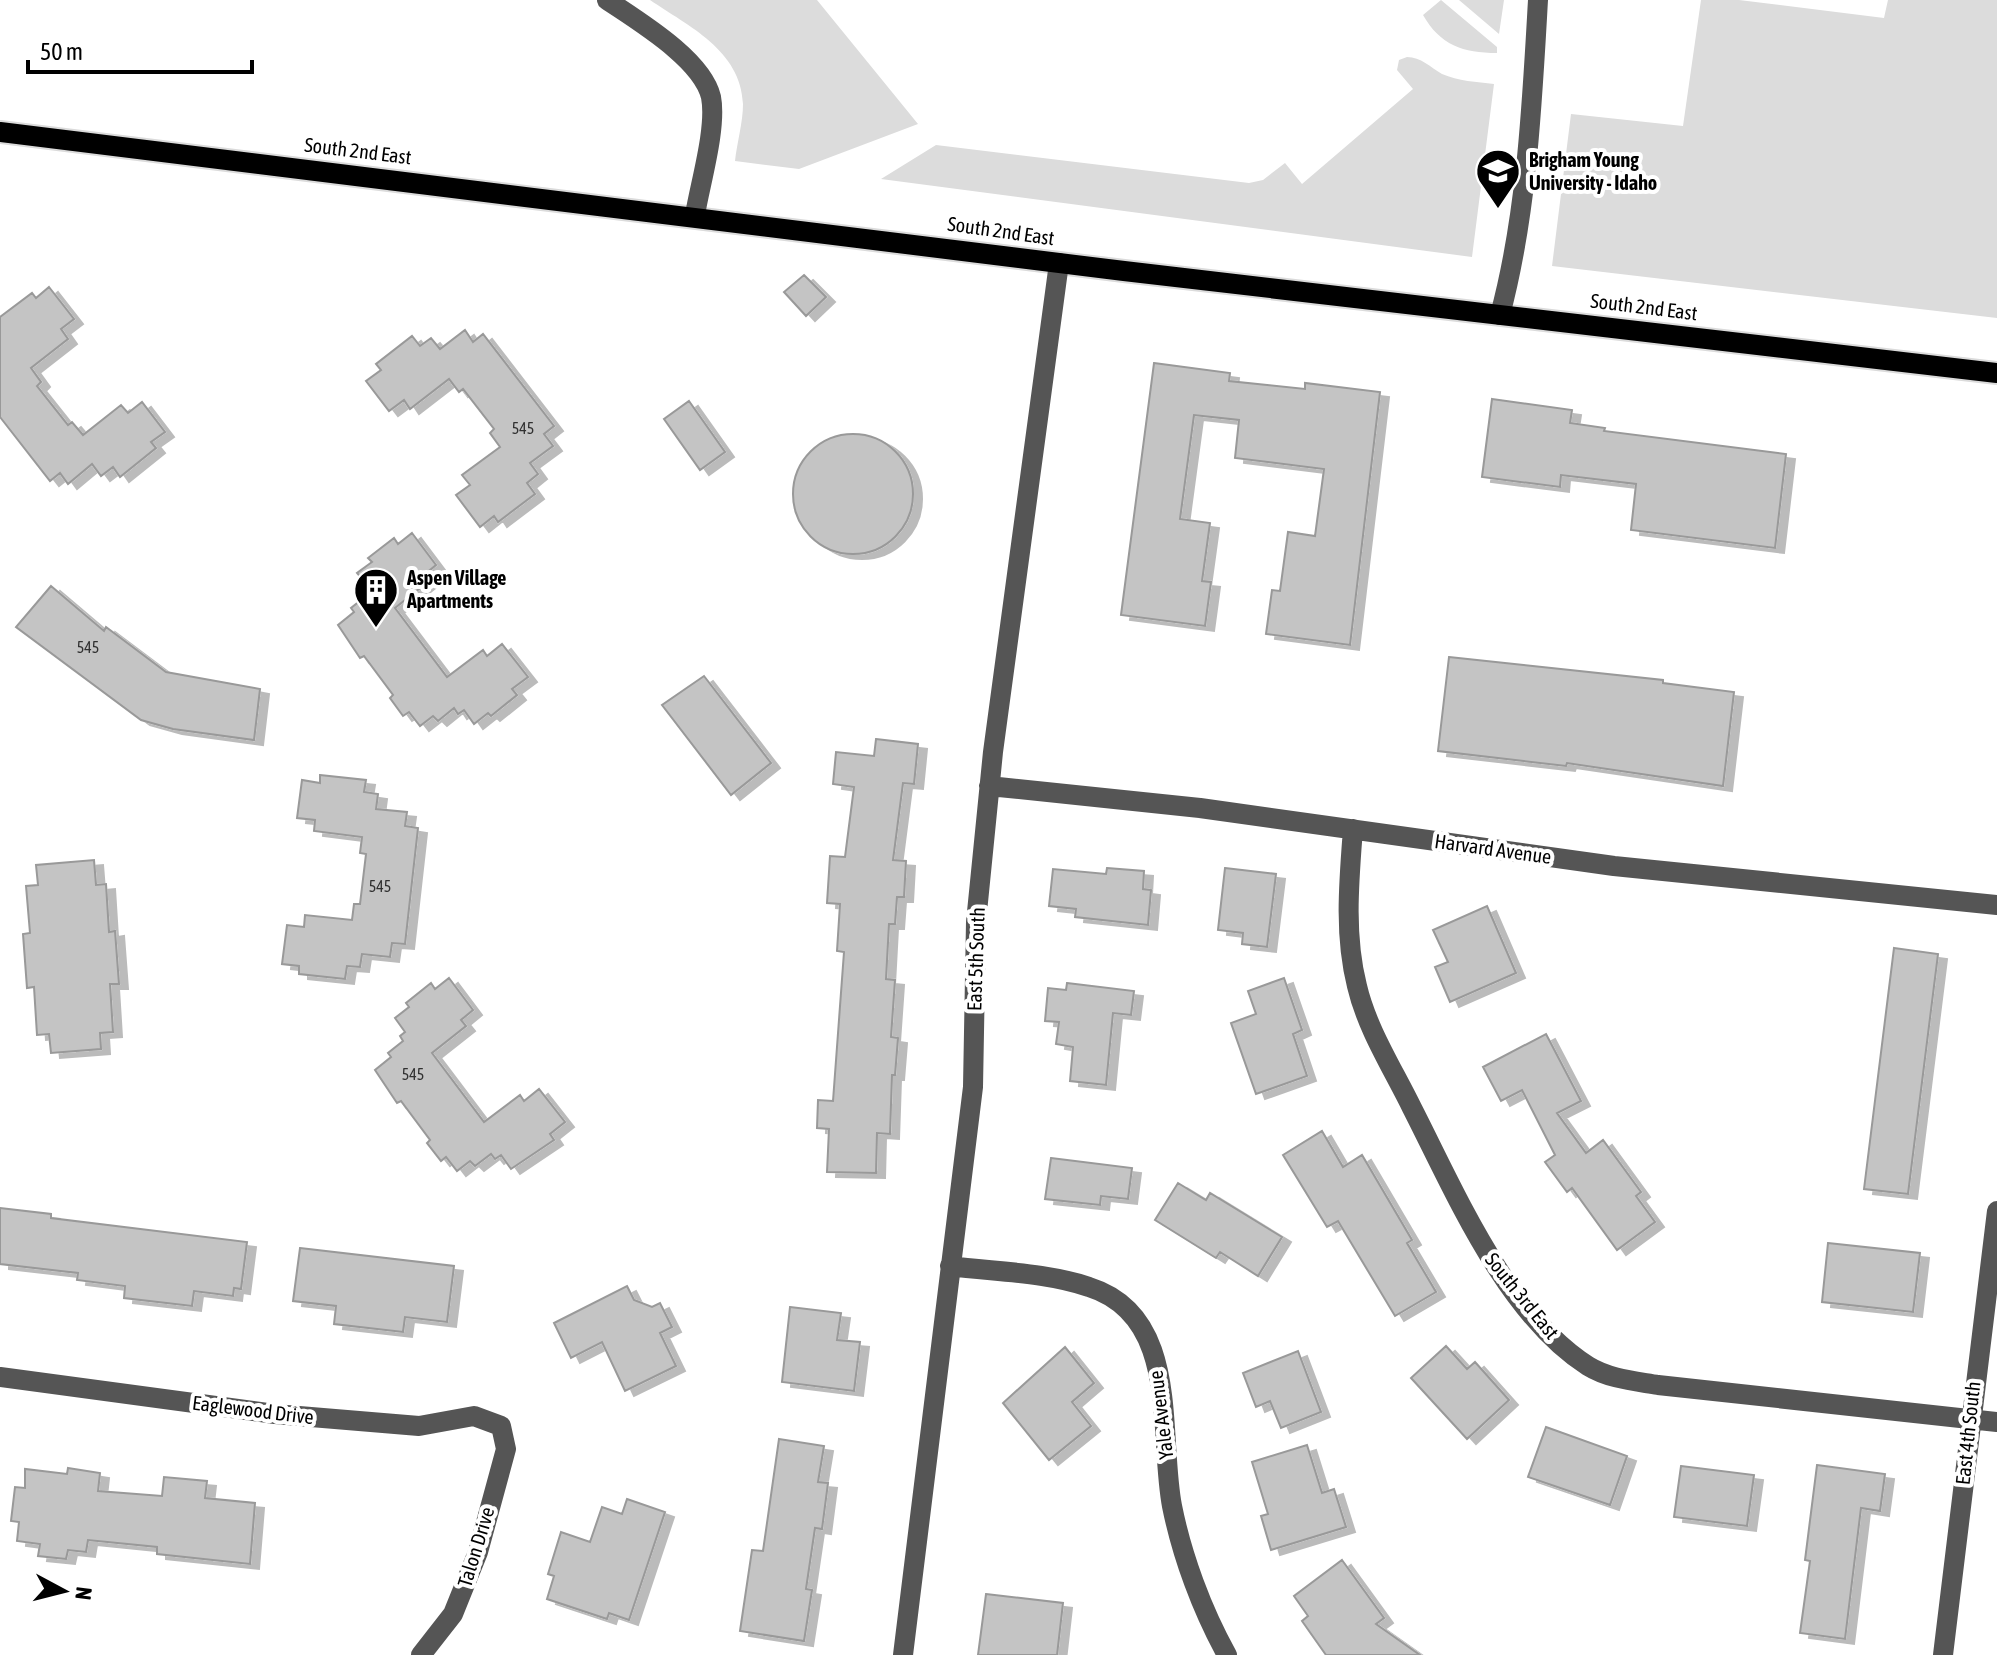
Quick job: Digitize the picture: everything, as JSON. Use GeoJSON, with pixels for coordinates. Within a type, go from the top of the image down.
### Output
{"type":"FeatureCollection","features":[{"type":"Feature","properties":{"kind":"main road","name":"South 2nd East"},"geometry":{"type":"LineString","coordinates":[[0,132],[695,215],[1059,263],[1997,373]]}},
{"type":"Feature","properties":{"kind":"street"},"geometry":{"type":"LineString","coordinates":[[607,0],[652,31],[697,70],[711,97],[709,130],[695,215]]}},
{"type":"Feature","properties":{"kind":"street"},"geometry":{"type":"LineString","coordinates":[[1500,315],[1511,272],[1534,74],[1538,0]]}},
{"type":"Feature","properties":{"kind":"street","name":"East 5th South"},"geometry":{"type":"LineString","coordinates":[[903,1655],[973,1087],[976,922],[989,786],[1059,263]]}},
{"type":"Feature","properties":{"kind":"street","name":"Harvard Avenue"},"geometry":{"type":"LineString","coordinates":[[989,786],[1200,808],[1614,866],[1997,905]]}},
{"type":"Feature","properties":{"kind":"street","name":"South 3rd East"},"geometry":{"type":"LineString","coordinates":[[1353,829],[1348,902],[1353,966],[1357,989],[1374,1031],[1485,1253],[1566,1349],[1591,1367],[1633,1381],[1997,1422]]}},
{"type":"Feature","properties":{"kind":"street","name":"East 4th South"},"geometry":{"type":"LineString","coordinates":[[1943,1655],[1997,1211]]}},
{"type":"Feature","properties":{"kind":"street","name":"Yale Avenue"},"geometry":{"type":"LineString","coordinates":[[950,1266],[1091,1287],[1134,1316],[1145,1331],[1161,1385],[1172,1507],[1193,1575],[1227,1655]]}},
{"type":"Feature","properties":{"kind":"street","name":"Eaglewood Drive"},"geometry":{"type":"LineString","coordinates":[[0,1377],[275,1414],[419,1426],[474,1416],[502,1429]]}},
{"type":"Feature","properties":{"kind":"street","name":"Talon Drive"},"geometry":{"type":"LineString","coordinates":[[421,1655],[453,1614],[478,1552],[506,1449],[502,1429]]}},
{"type":"Feature","properties":{"kind":"shaded area"},"geometry":{"type":"Polygon","coordinates":[[[650,0],[817,0],[918,124],[799,169],[735,161],[743,104],[733,69],[723,54],[696,30],[650,0]]]}},
{"type":"Feature","properties":{"kind":"shaded area"},"geometry":{"type":"Polygon","coordinates":[[[1441,0],[1497,47],[1497,53],[1463,49],[1437,34],[1423,15],[1441,0]]]}},
{"type":"Feature","properties":{"kind":"shaded area"},"geometry":{"type":"Polygon","coordinates":[[[1459,0],[1504,0],[1499,34],[1459,0]]]}},
{"type":"Feature","properties":{"kind":"shaded area"},"geometry":{"type":"Polygon","coordinates":[[[1701,0],[1739,0],[1884,18],[1888,0],[1997,0],[1997,318],[1552,266],[1571,114],[1683,126],[1701,0]]]}},
{"type":"Feature","properties":{"kind":"shaded area"},"geometry":{"type":"Polygon","coordinates":[[[1407,57],[1448,76],[1494,84],[1472,257],[881,179],[936,145],[1249,183],[1263,180],[1285,163],[1302,184],[1413,89],[1397,70],[1399,60],[1407,57]]]}},
{"type":"Feature","properties":{"kind":"building"},"geometry":{"type":"Polygon","coordinates":[[[804,275],[826,297],[806,316],[784,292],[804,275]]]}},
{"type":"Feature","properties":{"kind":"building"},"geometry":{"type":"Polygon","coordinates":[[[49,287],[74,319],[61,329],[68,339],[31,368],[41,382],[37,386],[68,425],[72,422],[83,435],[121,405],[128,413],[142,402],[165,432],[151,442],[156,448],[120,477],[113,467],[101,476],[92,464],[68,484],[60,473],[50,481],[0,417],[0,317],[32,293],[36,298],[49,287]]]}},
{"type":"Feature","properties":{"kind":"building","name":"Aspen Village Apartments"},"geometry":{"type":"Polygon","coordinates":[[[465,330],[473,342],[483,334],[554,426],[544,434],[553,446],[530,463],[538,474],[527,483],[535,494],[498,522],[494,516],[480,527],[456,495],[470,485],[462,475],[500,447],[490,433],[494,429],[463,389],[459,392],[449,379],[410,409],[404,400],[389,411],[366,381],[381,370],[376,364],[412,336],[420,346],[431,338],[440,349],[465,330]]]}},
{"type":"Feature","properties":{"kind":"building"},"geometry":{"type":"Polygon","coordinates":[[[1154,363],[1230,373],[1229,381],[1305,389],[1305,383],[1380,392],[1350,645],[1266,634],[1272,590],[1280,591],[1288,532],[1315,536],[1324,469],[1235,458],[1239,420],[1194,415],[1180,519],[1210,523],[1202,581],[1211,582],[1205,626],[1121,615],[1154,363]]]}},
{"type":"Feature","properties":{"kind":"building"},"geometry":{"type":"Polygon","coordinates":[[[1492,399],[1572,410],[1570,423],[1605,428],[1604,431],[1786,454],[1775,548],[1631,530],[1636,484],[1561,475],[1560,487],[1482,477],[1492,399]]]}},
{"type":"Feature","properties":{"kind":"building"},"geometry":{"type":"Polygon","coordinates":[[[689,401],[725,452],[700,470],[664,419],[689,401]]]}},
{"type":"Feature","properties":{"kind":"building"},"geometry":{"type":"Polygon","coordinates":[[[853,434],[876,439],[895,452],[908,471],[913,494],[908,517],[895,536],[876,549],[853,554],[830,549],[811,536],[798,517],[793,494],[798,471],[811,452],[830,439],[853,434]]]}},
{"type":"Feature","properties":{"kind":"building","name":"Aspen Village Apartments"},"geometry":{"type":"Polygon","coordinates":[[[412,533],[436,565],[424,575],[429,581],[395,608],[447,677],[483,650],[487,656],[502,644],[528,677],[512,689],[517,695],[491,716],[488,713],[474,724],[464,710],[458,714],[454,708],[438,721],[433,716],[420,726],[409,712],[403,716],[390,698],[393,695],[364,656],[360,658],[338,625],[354,612],[351,608],[366,596],[362,591],[368,586],[357,573],[372,562],[368,558],[394,538],[398,544],[412,533]]]}},
{"type":"Feature","properties":{"kind":"building"},"geometry":{"type":"Polygon","coordinates":[[[51,586],[104,631],[106,627],[166,672],[260,689],[254,740],[173,729],[141,720],[16,627],[51,586]]]}},
{"type":"Feature","properties":{"kind":"building"},"geometry":{"type":"Polygon","coordinates":[[[1449,657],[1663,680],[1663,683],[1734,692],[1723,786],[1567,763],[1566,766],[1438,751],[1449,657]]]}},
{"type":"Feature","properties":{"kind":"building"},"geometry":{"type":"Polygon","coordinates":[[[704,676],[771,763],[731,795],[662,705],[704,676]]]}},
{"type":"Feature","properties":{"kind":"building"},"geometry":{"type":"Polygon","coordinates":[[[876,739],[918,744],[914,784],[903,783],[893,860],[906,861],[904,897],[897,897],[895,924],[889,924],[886,979],[895,980],[891,1037],[898,1038],[895,1075],[892,1075],[890,1134],[877,1133],[876,1173],[827,1172],[829,1129],[817,1128],[818,1100],[833,1101],[844,952],[837,951],[840,904],[827,903],[830,856],[845,857],[854,787],[833,784],[836,752],[874,756],[876,739]]]}},
{"type":"Feature","properties":{"kind":"building"},"geometry":{"type":"Polygon","coordinates":[[[320,775],[366,780],[364,792],[378,794],[376,809],[407,812],[405,826],[418,828],[405,944],[392,943],[390,957],[362,954],[360,967],[347,966],[345,979],[299,974],[299,966],[282,964],[287,925],[304,927],[305,915],[352,920],[354,904],[360,904],[366,854],[360,853],[362,837],[314,831],[315,820],[297,818],[302,780],[320,783],[320,775]]]}},
{"type":"Feature","properties":{"kind":"building"},"geometry":{"type":"Polygon","coordinates":[[[94,860],[96,885],[106,884],[109,932],[115,931],[119,984],[110,984],[113,1032],[100,1033],[101,1049],[51,1053],[49,1034],[37,1035],[34,987],[27,988],[23,934],[30,933],[26,886],[38,885],[36,865],[94,860]]]}},
{"type":"Feature","properties":{"kind":"building"},"geometry":{"type":"Polygon","coordinates":[[[1107,868],[1144,871],[1143,889],[1151,890],[1148,925],[1075,917],[1076,909],[1049,906],[1053,869],[1106,874],[1107,868]]]}},
{"type":"Feature","properties":{"kind":"building"},"geometry":{"type":"Polygon","coordinates":[[[1225,868],[1276,874],[1267,947],[1242,944],[1243,933],[1218,930],[1225,868]]]}},
{"type":"Feature","properties":{"kind":"building"},"geometry":{"type":"Polygon","coordinates":[[[1487,906],[1516,973],[1450,1002],[1435,967],[1448,962],[1433,930],[1487,906]]]}},
{"type":"Feature","properties":{"kind":"building"},"geometry":{"type":"Polygon","coordinates":[[[1894,948],[1938,954],[1908,1194],[1864,1189],[1894,948]]]}},
{"type":"Feature","properties":{"kind":"building"},"geometry":{"type":"Polygon","coordinates":[[[449,978],[473,1010],[461,1020],[466,1026],[432,1053],[484,1122],[520,1095],[524,1101],[539,1089],[565,1122],[550,1134],[554,1140],[511,1169],[501,1155],[495,1159],[491,1154],[475,1166],[470,1161],[457,1171],[446,1157],[441,1161],[427,1143],[430,1140],[401,1101],[397,1103],[375,1070],[391,1057],[388,1053],[403,1041],[400,1036],[405,1032],[395,1018],[409,1007],[406,1003],[431,983],[435,989],[449,978]]]}},
{"type":"Feature","properties":{"kind":"building"},"geometry":{"type":"Polygon","coordinates":[[[1284,978],[1302,1030],[1293,1034],[1307,1076],[1256,1094],[1231,1023],[1256,1014],[1248,991],[1284,978]]]}},
{"type":"Feature","properties":{"kind":"building"},"geometry":{"type":"Polygon","coordinates":[[[1067,983],[1134,991],[1131,1015],[1113,1013],[1106,1085],[1070,1081],[1073,1047],[1056,1044],[1059,1022],[1045,1021],[1048,988],[1066,990],[1067,983]]]}},
{"type":"Feature","properties":{"kind":"building"},"geometry":{"type":"Polygon","coordinates":[[[1546,1034],[1581,1101],[1557,1113],[1586,1153],[1603,1140],[1641,1192],[1636,1196],[1655,1222],[1617,1250],[1572,1188],[1567,1192],[1545,1162],[1555,1155],[1522,1090],[1501,1101],[1483,1067],[1546,1034]]]}},
{"type":"Feature","properties":{"kind":"building"},"geometry":{"type":"Polygon","coordinates":[[[1322,1131],[1343,1167],[1362,1155],[1412,1240],[1407,1243],[1436,1292],[1395,1316],[1338,1221],[1327,1227],[1283,1155],[1322,1131]]]}},
{"type":"Feature","properties":{"kind":"building"},"geometry":{"type":"Polygon","coordinates":[[[1051,1158],[1132,1168],[1128,1199],[1101,1196],[1100,1205],[1045,1199],[1051,1158]]]}},
{"type":"Feature","properties":{"kind":"building"},"geometry":{"type":"Polygon","coordinates":[[[1178,1183],[1206,1200],[1210,1193],[1282,1237],[1258,1276],[1220,1252],[1216,1258],[1155,1220],[1178,1183]]]}},
{"type":"Feature","properties":{"kind":"building"},"geometry":{"type":"Polygon","coordinates":[[[0,1208],[51,1214],[51,1218],[247,1242],[241,1289],[234,1288],[233,1296],[194,1291],[192,1306],[124,1298],[125,1286],[77,1280],[78,1273],[0,1264],[0,1208]]]}},
{"type":"Feature","properties":{"kind":"building"},"geometry":{"type":"Polygon","coordinates":[[[1828,1243],[1920,1253],[1913,1312],[1822,1302],[1828,1243]]]}},
{"type":"Feature","properties":{"kind":"building"},"geometry":{"type":"Polygon","coordinates":[[[300,1248],[454,1266],[447,1322],[405,1317],[403,1332],[334,1324],[336,1306],[293,1301],[300,1248]]]}},
{"type":"Feature","properties":{"kind":"building"},"geometry":{"type":"Polygon","coordinates":[[[627,1286],[634,1300],[652,1307],[660,1303],[672,1327],[660,1333],[676,1366],[625,1391],[602,1342],[571,1358],[554,1323],[627,1286]]]}},
{"type":"Feature","properties":{"kind":"building"},"geometry":{"type":"Polygon","coordinates":[[[790,1307],[841,1313],[837,1340],[860,1342],[854,1391],[782,1382],[790,1307]]]}},
{"type":"Feature","properties":{"kind":"building"},"geometry":{"type":"Polygon","coordinates":[[[1446,1346],[1467,1369],[1475,1362],[1509,1400],[1467,1439],[1411,1378],[1446,1346]]]}},
{"type":"Feature","properties":{"kind":"building"},"geometry":{"type":"Polygon","coordinates":[[[1065,1347],[1094,1383],[1072,1402],[1091,1426],[1049,1460],[1003,1403],[1065,1347]]]}},
{"type":"Feature","properties":{"kind":"building"},"geometry":{"type":"Polygon","coordinates":[[[1298,1351],[1321,1412],[1281,1428],[1270,1401],[1256,1407],[1243,1373],[1298,1351]]]}},
{"type":"Feature","properties":{"kind":"building"},"geometry":{"type":"Polygon","coordinates":[[[1546,1427],[1627,1456],[1610,1505],[1528,1477],[1546,1427]]]}},
{"type":"Feature","properties":{"kind":"building"},"geometry":{"type":"Polygon","coordinates":[[[779,1439],[824,1446],[818,1482],[828,1483],[822,1529],[815,1528],[806,1589],[812,1590],[804,1641],[740,1631],[752,1550],[763,1551],[779,1439]]]}},
{"type":"Feature","properties":{"kind":"building"},"geometry":{"type":"Polygon","coordinates":[[[1307,1445],[1322,1493],[1334,1489],[1346,1527],[1271,1550],[1261,1516],[1268,1514],[1252,1462],[1307,1445]]]}},
{"type":"Feature","properties":{"kind":"building"},"geometry":{"type":"Polygon","coordinates":[[[1817,1465],[1885,1474],[1880,1511],[1861,1508],[1845,1639],[1800,1633],[1810,1561],[1805,1560],[1817,1465]]]}},
{"type":"Feature","properties":{"kind":"building"},"geometry":{"type":"Polygon","coordinates":[[[1681,1466],[1754,1475],[1747,1526],[1674,1517],[1681,1466]]]}},
{"type":"Feature","properties":{"kind":"building"},"geometry":{"type":"Polygon","coordinates":[[[68,1468],[100,1473],[98,1491],[162,1496],[164,1477],[207,1481],[205,1498],[255,1503],[250,1564],[157,1554],[157,1547],[88,1540],[86,1552],[68,1550],[66,1559],[38,1556],[40,1544],[17,1541],[19,1522],[11,1521],[15,1487],[25,1488],[25,1469],[67,1474],[68,1468]]]}},
{"type":"Feature","properties":{"kind":"building"},"geometry":{"type":"Polygon","coordinates":[[[627,1499],[665,1512],[629,1620],[609,1613],[607,1619],[547,1599],[554,1576],[548,1574],[561,1532],[590,1542],[602,1507],[622,1514],[627,1499]]]}},
{"type":"Feature","properties":{"kind":"building"},"geometry":{"type":"Polygon","coordinates":[[[1342,1560],[1384,1618],[1376,1624],[1420,1655],[1326,1655],[1302,1621],[1308,1616],[1294,1596],[1342,1560]]]}},
{"type":"Feature","properties":{"kind":"building"},"geometry":{"type":"Polygon","coordinates":[[[986,1594],[1063,1603],[1057,1655],[978,1655],[986,1594]]]}},
{"type":"Feature","properties":{"kind":"place","name":"Brigham Young University - Idaho"},"geometry":{"type":"Point","coordinates":[1498,210]}},
{"type":"Feature","properties":{"kind":"place","name":"Aspen Village Apartments"},"geometry":{"type":"Point","coordinates":[376,629]}}]}
